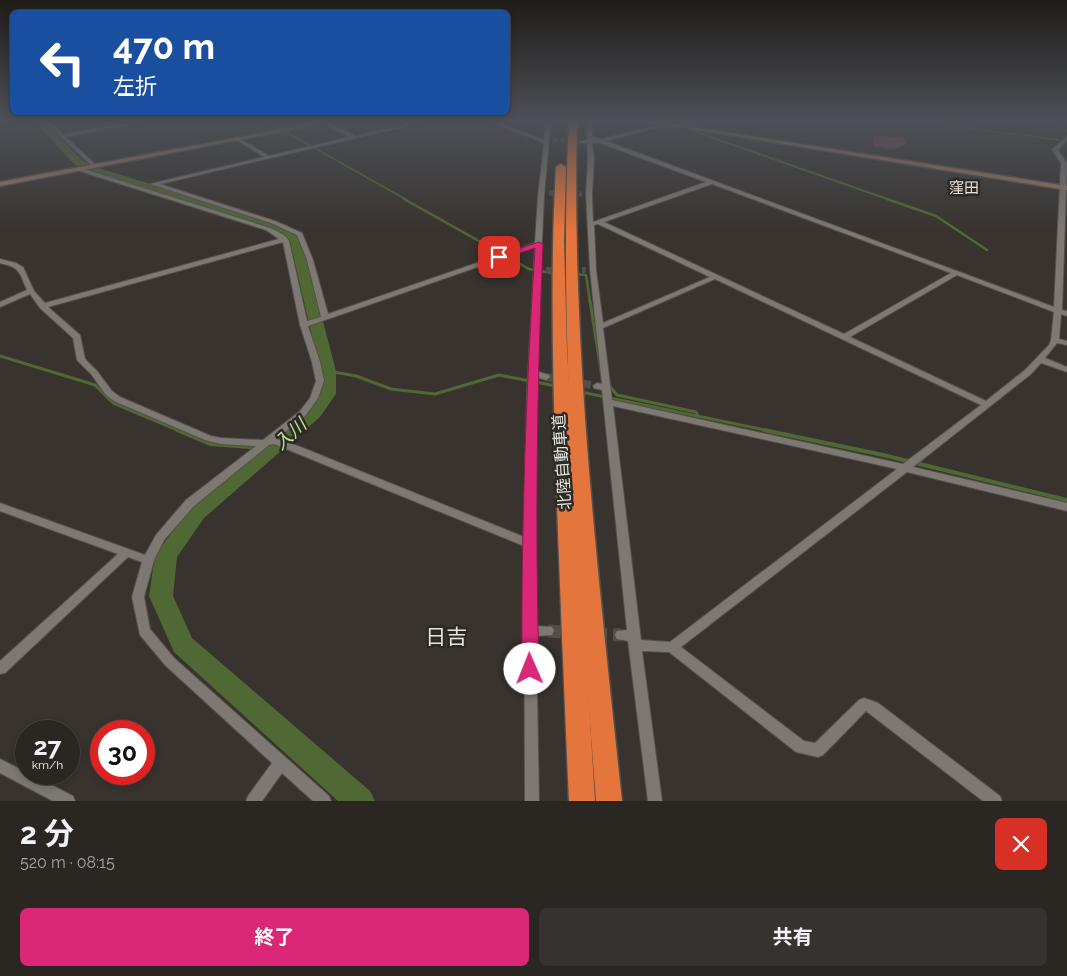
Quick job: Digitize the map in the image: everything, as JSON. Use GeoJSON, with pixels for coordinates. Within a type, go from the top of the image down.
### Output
{"type":"FeatureCollection","features":[{"type":"Feature","properties":{"kind":"highway","name":"北陸自動車道"},"geometry":{"type":"LineString","coordinates":[[563,156],[559,228],[569,391],[609,801]]}},
{"type":"Feature","properties":{"kind":"highway","name":"北陸自動車道"},"geometry":{"type":"LineString","coordinates":[[572,156],[569,391],[572,642],[582,801]]}},
{"type":"Feature","properties":{"kind":"main road"},"geometry":{"type":"LineString","coordinates":[[0,184],[142,156]]}},
{"type":"Feature","properties":{"kind":"main road"},"geometry":{"type":"LineString","coordinates":[[867,156],[1065,188]]}},
{"type":"Feature","properties":{"kind":"street"},"geometry":{"type":"LineString","coordinates":[[83,156],[93,166]]}},
{"type":"Feature","properties":{"kind":"street"},"geometry":{"type":"LineString","coordinates":[[532,801],[528,544],[533,373],[542,270],[539,244],[545,156]]}},
{"type":"Feature","properties":{"kind":"street"},"geometry":{"type":"LineString","coordinates":[[591,156],[586,194],[596,223],[590,270],[600,327],[602,387],[608,402],[655,801]]}},
{"type":"Feature","properties":{"kind":"street"},"geometry":{"type":"LineString","coordinates":[[644,156],[1067,314]]}},
{"type":"Feature","properties":{"kind":"street"},"geometry":{"type":"LineString","coordinates":[[672,647],[987,405],[1028,372],[1052,346],[1058,311],[1065,188],[1064,163],[1059,156]]}},
{"type":"Feature","properties":{"kind":"street"},"geometry":{"type":"LineString","coordinates":[[268,157],[154,184],[273,222],[300,234],[310,260],[325,317]]}},
{"type":"Feature","properties":{"kind":"street"},"geometry":{"type":"LineString","coordinates":[[79,168],[268,229],[285,239],[304,325],[316,362],[320,382],[314,398],[303,412],[269,442],[190,503],[160,538],[148,560],[138,597],[144,631],[170,662],[324,801]]}},
{"type":"Feature","properties":{"kind":"street"},"geometry":{"type":"LineString","coordinates":[[596,223],[712,182]]}},
{"type":"Feature","properties":{"kind":"street"},"geometry":{"type":"LineString","coordinates":[[542,193],[549,193]]}},
{"type":"Feature","properties":{"kind":"street"},"geometry":{"type":"LineString","coordinates":[[596,223],[987,405]]}},
{"type":"Feature","properties":{"kind":"street"},"geometry":{"type":"LineString","coordinates":[[43,306],[285,239]]}},
{"type":"Feature","properties":{"kind":"street"},"geometry":{"type":"LineString","coordinates":[[304,325],[539,244]]}},
{"type":"Feature","properties":{"kind":"street"},"geometry":{"type":"LineString","coordinates":[[0,262],[14,264],[21,268],[32,291],[43,306],[77,336],[81,360],[94,373],[101,384],[117,399],[208,438],[221,441],[269,442],[294,448],[528,544]]}},
{"type":"Feature","properties":{"kind":"street"},"geometry":{"type":"LineString","coordinates":[[843,338],[956,273]]}},
{"type":"Feature","properties":{"kind":"street"},"geometry":{"type":"LineString","coordinates":[[1059,275],[1067,277]]}},
{"type":"Feature","properties":{"kind":"street"},"geometry":{"type":"LineString","coordinates":[[600,327],[714,277]]}},
{"type":"Feature","properties":{"kind":"street"},"geometry":{"type":"LineString","coordinates":[[0,305],[32,291]]}},
{"type":"Feature","properties":{"kind":"street"},"geometry":{"type":"LineString","coordinates":[[1054,340],[1067,343]]}},
{"type":"Feature","properties":{"kind":"street"},"geometry":{"type":"LineString","coordinates":[[1039,359],[1067,370]]}},
{"type":"Feature","properties":{"kind":"street"},"geometry":{"type":"LineString","coordinates":[[533,373],[546,377]]}},
{"type":"Feature","properties":{"kind":"street"},"geometry":{"type":"LineString","coordinates":[[608,402],[905,468],[1067,507]]}},
{"type":"Feature","properties":{"kind":"street"},"geometry":{"type":"LineString","coordinates":[[0,507],[148,560]]}},
{"type":"Feature","properties":{"kind":"street"},"geometry":{"type":"LineString","coordinates":[[0,669],[127,552]]}},
{"type":"Feature","properties":{"kind":"street"},"geometry":{"type":"LineString","coordinates":[[530,631],[548,631]]}},
{"type":"Feature","properties":{"kind":"street"},"geometry":{"type":"LineString","coordinates":[[621,635],[635,640],[672,647],[801,747],[818,750],[864,704],[874,707],[995,801]]}},
{"type":"Feature","properties":{"kind":"street"},"geometry":{"type":"LineString","coordinates":[[253,801],[281,763]]}},
{"type":"Feature","properties":{"kind":"street"},"geometry":{"type":"LineString","coordinates":[[0,766],[68,801]]}},
{"type":"Feature","properties":{"kind":"waterway","name":"入川"},"geometry":{"type":"LineString","coordinates":[[73,156],[78,162],[91,169],[277,227],[289,232],[296,241],[328,371],[327,394],[314,413],[289,436],[197,513],[166,555],[161,596],[183,645],[360,801]]}},
{"type":"Feature","properties":{"kind":"waterway"},"geometry":{"type":"LineString","coordinates":[[329,156],[407,200]]}},
{"type":"Feature","properties":{"kind":"waterway"},"geometry":{"type":"LineString","coordinates":[[766,156],[890,200]]}},
{"type":"Feature","properties":{"kind":"waterway","name":"入川"},"geometry":{"type":"LineString","coordinates":[[148,186],[157,184]]}},
{"type":"Feature","properties":{"kind":"waterway"},"geometry":{"type":"LineString","coordinates":[[404,199],[529,269],[557,274]]}},
{"type":"Feature","properties":{"kind":"waterway"},"geometry":{"type":"LineString","coordinates":[[887,199],[936,216],[987,250]]}},
{"type":"Feature","properties":{"kind":"waterway"},"geometry":{"type":"LineString","coordinates":[[575,274],[586,275],[590,302]]}},
{"type":"Feature","properties":{"kind":"waterway"},"geometry":{"type":"LineString","coordinates":[[590,301],[601,371]]}},
{"type":"Feature","properties":{"kind":"waterway"},"geometry":{"type":"LineString","coordinates":[[0,356],[95,385],[113,403],[180,431]]}},
{"type":"Feature","properties":{"kind":"waterway"},"geometry":{"type":"LineString","coordinates":[[328,371],[356,376],[391,389],[435,394],[499,375],[556,386]]}},
{"type":"Feature","properties":{"kind":"waterway"},"geometry":{"type":"LineString","coordinates":[[609,385],[617,395],[696,412],[698,416]]}},
{"type":"Feature","properties":{"kind":"waterway"},"geometry":{"type":"LineString","coordinates":[[581,392],[770,431]]}},
{"type":"Feature","properties":{"kind":"waterway"},"geometry":{"type":"LineString","coordinates":[[177,430],[210,444],[250,447],[271,452]]}},
{"type":"Feature","properties":{"kind":"waterway"},"geometry":{"type":"LineString","coordinates":[[764,430],[883,455],[1067,500]]}},
{"type":"Feature","properties":{"kind":"tunnel"},"geometry":{"type":"LineString","coordinates":[[549,193],[582,194]]}},
{"type":"Feature","properties":{"kind":"tunnel"},"geometry":{"type":"LineString","coordinates":[[546,270],[586,270]]}},
{"type":"Feature","properties":{"kind":"tunnel"},"geometry":{"type":"LineString","coordinates":[[546,377],[597,386]]}},
{"type":"Feature","properties":{"kind":"tunnel"},"geometry":{"type":"LineString","coordinates":[[548,631],[573,633]]}},
{"type":"Feature","properties":{"kind":"tunnel"},"geometry":{"type":"LineString","coordinates":[[594,634],[621,635]]}},
{"type":"Feature","properties":{"kind":"district","name":"窪田"},"geometry":{"type":"Point","coordinates":[964,188]}},
{"type":"Feature","properties":{"kind":"district","name":"日吉"},"geometry":{"type":"Point","coordinates":[446,636]}},
{"type":"Feature","properties":{"kind":"route"},"geometry":{"type":"LineString","coordinates":[[499,257],[539,244],[532,392],[528,544],[530,669]]}}]}
